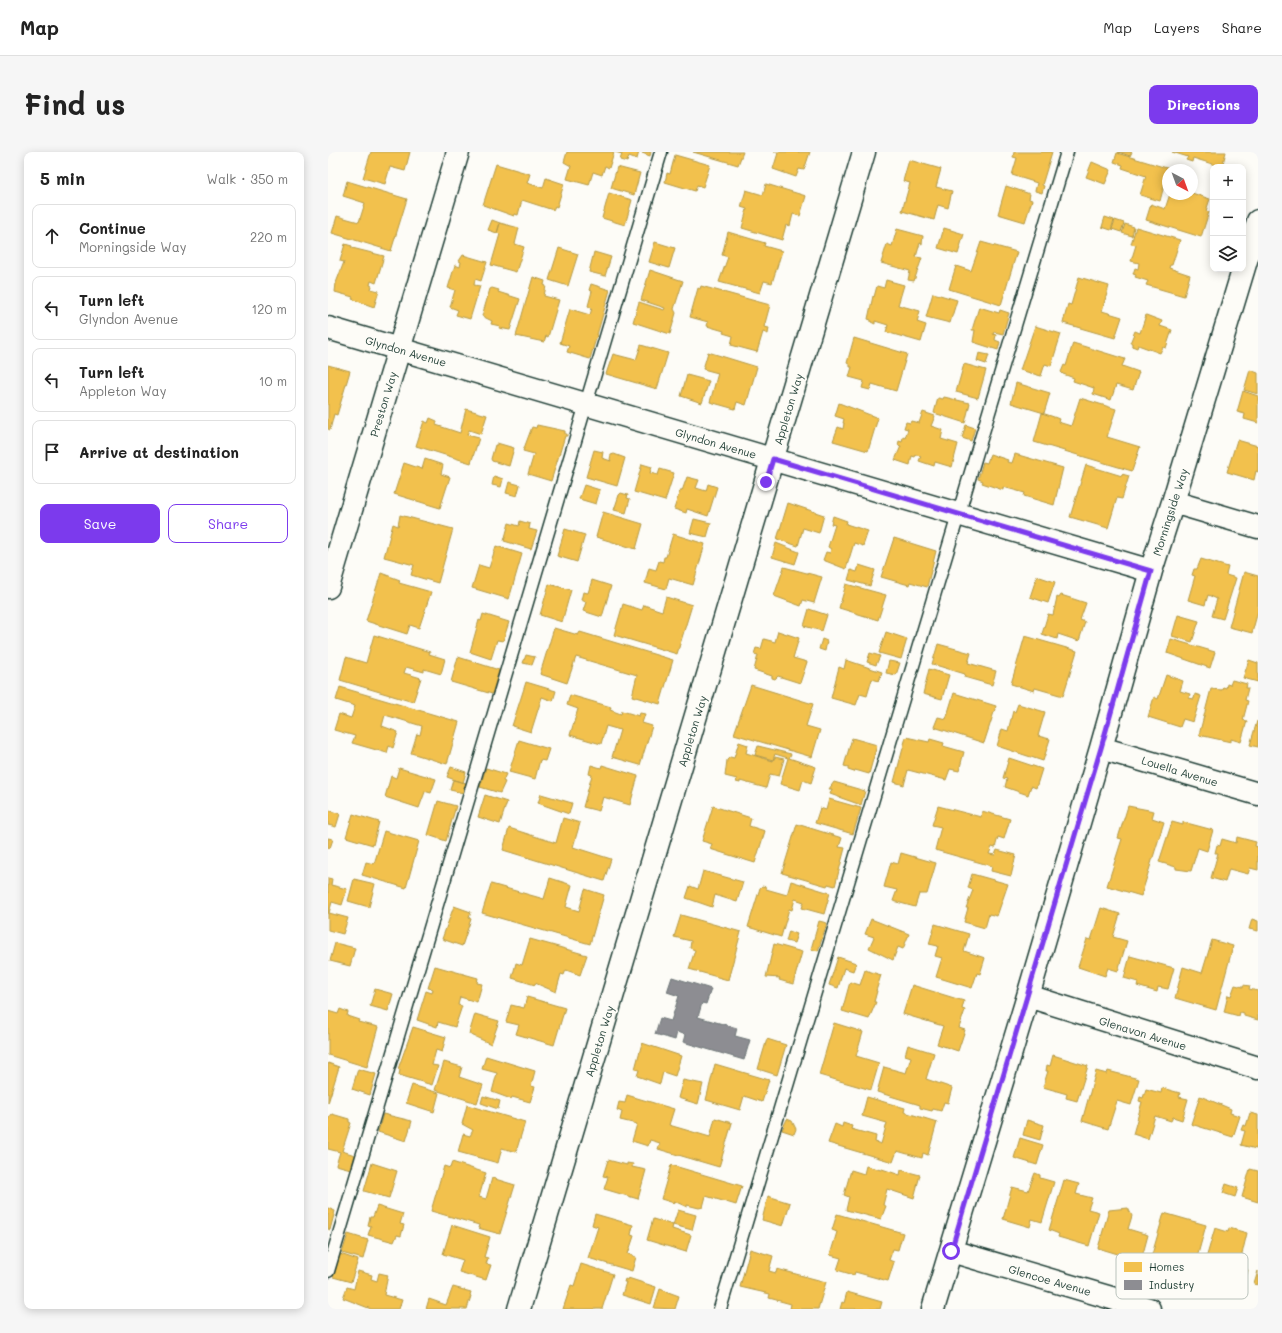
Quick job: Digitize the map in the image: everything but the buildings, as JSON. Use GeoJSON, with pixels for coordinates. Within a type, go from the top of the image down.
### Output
{"type":"FeatureCollection","features":[{"type":"Feature","properties":{"kind":"street","name":"Preston Way"},"geometry":{"type":"LineString","coordinates":[[328,587],[458,152]]}},
{"type":"Feature","properties":{"kind":"street","name":"Appleton Way"},"geometry":{"type":"LineString","coordinates":[[519,1309],[864,152]]}},
{"type":"Feature","properties":{"kind":"street","name":"Morningside Way"},"geometry":{"type":"LineString","coordinates":[[933,1309],[1028,996],[1151,571],[1253,258],[1258,221]]}},
{"type":"Feature","properties":{"kind":"street","name":"Glyndon Avenue"},"geometry":{"type":"LineString","coordinates":[[328,328],[1151,571]]}},
{"type":"Feature","properties":{"kind":"street"},"geometry":{"type":"LineString","coordinates":[[1173,502],[1258,527]]}},
{"type":"Feature","properties":{"kind":"street","name":"Louella Avenue"},"geometry":{"type":"LineString","coordinates":[[1101,748],[1258,794]]}},
{"type":"Feature","properties":{"kind":"street","name":"Glenavon Avenue"},"geometry":{"type":"LineString","coordinates":[[1028,996],[1258,1068]]}},
{"type":"Feature","properties":{"kind":"street","name":"Glencoe Avenue"},"geometry":{"type":"LineString","coordinates":[[951,1251],[1148,1309]]}},
{"type":"Feature","properties":{"kind":"lane"},"geometry":{"type":"LineString","coordinates":[[328,1271],[661,152]]}},
{"type":"Feature","properties":{"kind":"lane"},"geometry":{"type":"LineString","coordinates":[[720,1309],[1067,152]]}},
{"type":"Feature","properties":{"kind":"route"},"geometry":{"type":"LineString","coordinates":[[766,482],[773,459],[1151,571],[1101,748],[951,1251]]}}]}
